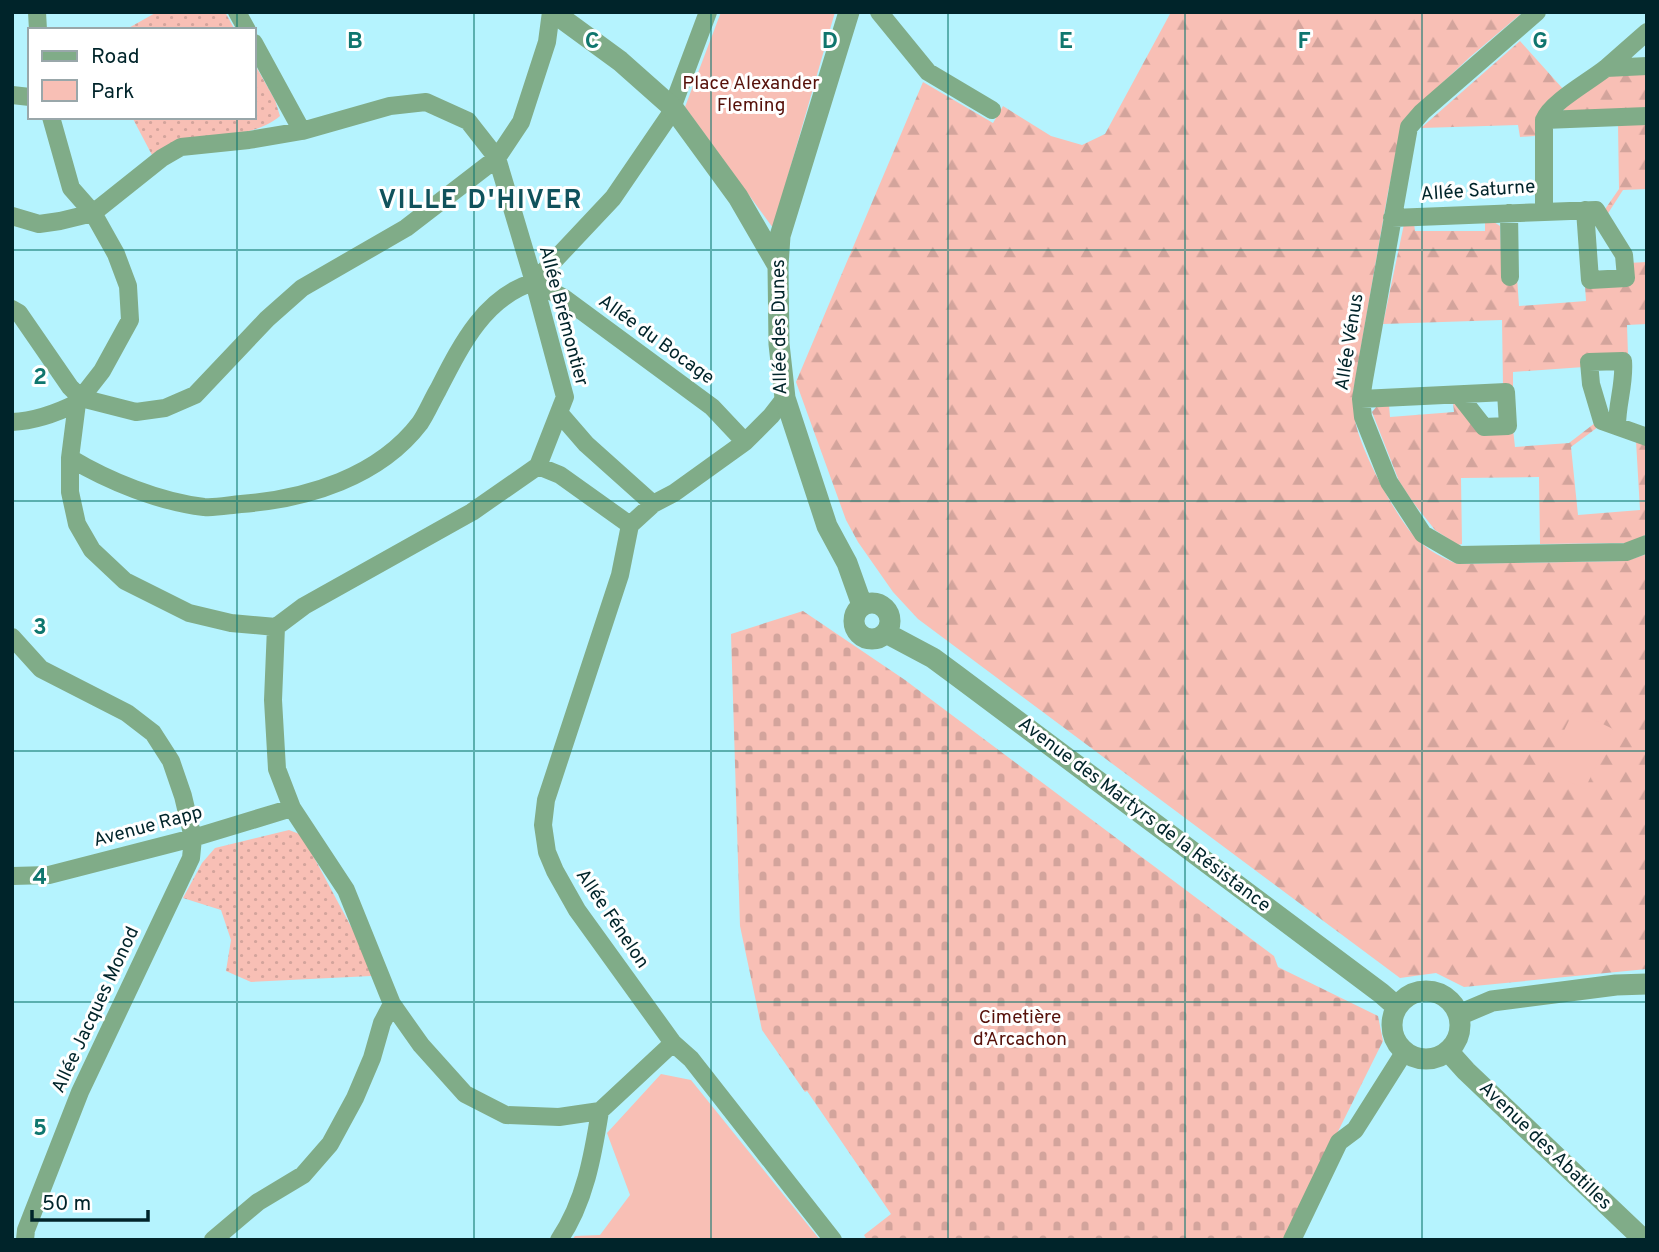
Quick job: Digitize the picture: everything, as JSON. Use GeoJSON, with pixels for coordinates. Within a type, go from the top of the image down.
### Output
{"type":"FeatureCollection","features":[{"type":"Feature","properties":{"kind":"street"},"geometry":{"type":"LineString","coordinates":[[237,12],[246,28]]}},
{"type":"Feature","properties":{"kind":"street"},"geometry":{"type":"LineString","coordinates":[[79,400],[136,412],[165,408],[195,395],[267,319],[302,288],[405,228],[496,158],[521,122],[547,41],[552,12],[620,61],[673,108],[738,197],[778,265]]}},
{"type":"Feature","properties":{"kind":"street"},"geometry":{"type":"LineString","coordinates":[[70,457],[155,497],[206,507],[256,503],[311,492],[345,480],[384,458],[420,422],[477,322],[496,303],[523,285],[534,282],[612,198],[673,108],[708,12]]}},
{"type":"Feature","properties":{"kind":"street","name":"Allée des Dunes"},"geometry":{"type":"LineString","coordinates":[[630,525],[653,504],[674,493],[745,442],[785,398],[779,344],[780,236],[849,12]]}},
{"type":"Feature","properties":{"kind":"street"},"geometry":{"type":"LineString","coordinates":[[880,12],[928,72],[992,110]]}},
{"type":"Feature","properties":{"kind":"street","name":"Allée Vénus"},"geometry":{"type":"LineString","coordinates":[[1537,12],[1412,121],[1407,135],[1361,399],[1363,416],[1389,482],[1423,534],[1459,555],[1626,552],[1647,544]]}},
{"type":"Feature","properties":{"kind":"street"},"geometry":{"type":"LineString","coordinates":[[1647,32],[1561,102],[1544,120],[1647,116]]}},
{"type":"Feature","properties":{"kind":"street"},"geometry":{"type":"LineString","coordinates":[[256,47],[302,131]]}},
{"type":"Feature","properties":{"kind":"street"},"geometry":{"type":"LineString","coordinates":[[1606,68],[1647,66]]}},
{"type":"Feature","properties":{"kind":"street","name":"Allée Brémontier"},"geometry":{"type":"LineString","coordinates":[[93,213],[162,158],[181,147],[249,141],[302,131],[390,106],[426,102],[468,121],[496,158],[534,282],[565,397],[560,414]]}},
{"type":"Feature","properties":{"kind":"street"},"geometry":{"type":"LineString","coordinates":[[12,422],[62,411],[79,400],[102,370],[130,320],[128,286],[116,254],[93,213],[71,188],[52,119]]}},
{"type":"Feature","properties":{"kind":"street","name":"Allée Saturne"},"geometry":{"type":"LineString","coordinates":[[1392,218],[1544,212],[1544,120]]}},
{"type":"Feature","properties":{"kind":"street"},"geometry":{"type":"LineString","coordinates":[[1544,212],[1585,210]]}},
{"type":"Feature","properties":{"kind":"street"},"geometry":{"type":"LineString","coordinates":[[12,216],[39,223],[93,213]]}},
{"type":"Feature","properties":{"kind":"street"},"geometry":{"type":"LineString","coordinates":[[1510,213],[1510,277]]}},
{"type":"Feature","properties":{"kind":"street","name":"Allée du Bocage"},"geometry":{"type":"LineString","coordinates":[[534,282],[564,298],[712,407],[745,442]]}},
{"type":"Feature","properties":{"kind":"street"},"geometry":{"type":"LineString","coordinates":[[12,309],[19,313],[79,400],[70,457],[70,492],[78,524],[92,550],[125,581],[189,613],[231,623],[276,627],[304,606],[472,512],[538,466],[560,414],[586,444],[653,504]]}},
{"type":"Feature","properties":{"kind":"street"},"geometry":{"type":"LineString","coordinates":[[1361,399],[1460,395]]}},
{"type":"Feature","properties":{"kind":"street","name":"Avenue des Martyrs de la Résistance"},"geometry":{"type":"LineString","coordinates":[[785,398],[827,526],[847,563],[862,605],[875,602],[886,609],[890,621],[886,633],[933,658],[1376,988],[1397,1007]]}},
{"type":"Feature","properties":{"kind":"street"},"geometry":{"type":"LineString","coordinates":[[1618,426],[1647,437]]}},
{"type":"Feature","properties":{"kind":"street"},"geometry":{"type":"LineString","coordinates":[[538,466],[560,475],[630,525]]}},
{"type":"Feature","properties":{"kind":"street","name":"Allée Fénelon"},"geometry":{"type":"LineString","coordinates":[[630,525],[620,575],[546,800],[543,825],[551,862],[577,910],[673,1043],[691,1059],[833,1240]]}},
{"type":"Feature","properties":{"kind":"street"},"geometry":{"type":"LineString","coordinates":[[276,627],[273,700],[278,769],[292,808],[345,890],[392,1004],[421,1045],[465,1094],[506,1115],[559,1117],[600,1111],[673,1043]]}},
{"type":"Feature","properties":{"kind":"street"},"geometry":{"type":"LineString","coordinates":[[12,637],[41,669],[127,713],[153,733],[171,761],[193,838]]}},
{"type":"Feature","properties":{"kind":"street","name":"Avenue Rapp"},"geometry":{"type":"LineString","coordinates":[[12,876],[46,875],[193,838],[292,808]]}},
{"type":"Feature","properties":{"kind":"street","name":"Allée Jacques Monod"},"geometry":{"type":"LineString","coordinates":[[24,1240],[80,1092],[191,858],[193,838]]}},
{"type":"Feature","properties":{"kind":"street"},"geometry":{"type":"LineString","coordinates":[[1459,1015],[1492,1001],[1616,985],[1647,984]]}},
{"type":"Feature","properties":{"kind":"street"},"geometry":{"type":"LineString","coordinates":[[1430,990],[1443,995],[1453,1003],[1459,1015],[1460,1031],[1448,1051],[1440,1056],[1422,1058],[1405,1051],[1394,1035],[1393,1016],[1397,1007],[1406,997],[1418,991],[1430,990]]}},
{"type":"Feature","properties":{"kind":"street"},"geometry":{"type":"LineString","coordinates":[[213,1240],[258,1202],[303,1175],[330,1144],[355,1098],[372,1058],[382,1023],[392,1004]]}},
{"type":"Feature","properties":{"kind":"street"},"geometry":{"type":"LineString","coordinates":[[1294,1239],[1339,1142],[1363,1119],[1405,1051]]}},
{"type":"Feature","properties":{"kind":"street","name":"Avenue des Abatilles"},"geometry":{"type":"LineString","coordinates":[[1448,1051],[1644,1240]]}},
{"type":"Feature","properties":{"kind":"street"},"geometry":{"type":"LineString","coordinates":[[559,1240],[570,1224],[591,1162],[600,1111]]}},
{"type":"Feature","properties":{"kind":"green space"},"geometry":{"type":"Polygon","coordinates":[[[157,12],[225,12],[234,28],[129,28],[157,12]]]}},
{"type":"Feature","properties":{"kind":"green space","name":"Place Alexander Fleming"},"geometry":{"type":"Polygon","coordinates":[[[721,12],[835,12],[773,228],[685,107],[721,12]]]}},
{"type":"Feature","properties":{"kind":"green space"},"geometry":{"type":"Polygon","coordinates":[[[1171,12],[1523,12],[1404,119],[1388,192],[1353,393],[1354,417],[1371,465],[1399,516],[1421,543],[1447,560],[1458,564],[1626,561],[1647,554],[1647,969],[1464,987],[1436,973],[1400,978],[918,619],[893,592],[846,520],[796,382],[923,82],[993,123],[1003,106],[1051,136],[1082,145],[1105,134],[1171,12]]]}},
{"type":"Feature","properties":{"kind":"green space"},"geometry":{"type":"Polygon","coordinates":[[[1520,41],[1564,90],[1540,115],[1535,136],[1520,137],[1518,125],[1421,128],[1520,41]]]}},
{"type":"Feature","properties":{"kind":"green space"},"geometry":{"type":"Polygon","coordinates":[[[256,67],[275,100],[280,116],[251,130],[185,140],[168,145],[152,155],[133,119],[256,119],[256,67]]]}},
{"type":"Feature","properties":{"kind":"green space"},"geometry":{"type":"Polygon","coordinates":[[[1647,74],[1647,109],[1564,111],[1564,108],[1609,76],[1647,74]]]}},
{"type":"Feature","properties":{"kind":"green space"},"geometry":{"type":"Polygon","coordinates":[[[1647,123],[1647,189],[1623,190],[1605,218],[1601,215],[1619,189],[1618,124],[1647,123]]]}},
{"type":"Feature","properties":{"kind":"green space"},"geometry":{"type":"Polygon","coordinates":[[[1485,222],[1494,222],[1500,226],[1502,278],[1517,277],[1519,306],[1586,301],[1585,286],[1629,283],[1628,263],[1647,262],[1647,324],[1627,325],[1628,355],[1584,367],[1513,372],[1513,387],[1503,387],[1502,320],[1383,324],[1404,224],[1414,223],[1415,231],[1485,231],[1485,222]]]}},
{"type":"Feature","properties":{"kind":"green space"},"geometry":{"type":"Polygon","coordinates":[[[1453,403],[1460,403],[1481,433],[1513,429],[1515,447],[1569,443],[1595,423],[1598,427],[1571,447],[1578,515],[1640,510],[1636,441],[1647,445],[1647,533],[1639,540],[1627,543],[1540,544],[1539,477],[1461,478],[1462,544],[1458,545],[1435,530],[1399,481],[1372,412],[1377,406],[1389,405],[1390,417],[1454,412],[1453,403]]]}},
{"type":"Feature","properties":{"kind":"green space","name":"Cimetière d’Arcachon"},"geometry":{"type":"Polygon","coordinates":[[[803,611],[905,680],[1274,956],[1278,967],[1378,1016],[1383,1041],[1284,1240],[867,1240],[864,1235],[891,1214],[762,1030],[740,926],[731,634],[803,611]]]}},
{"type":"Feature","properties":{"kind":"green space"},"geometry":{"type":"Polygon","coordinates":[[[1574,710],[1613,729],[1585,789],[1545,770],[1574,710]]]}},
{"type":"Feature","properties":{"kind":"green space"},"geometry":{"type":"Polygon","coordinates":[[[289,830],[302,835],[370,962],[371,976],[251,982],[226,971],[231,940],[221,910],[183,898],[202,863],[215,848],[289,830]]]}},
{"type":"Feature","properties":{"kind":"green space"},"geometry":{"type":"Polygon","coordinates":[[[661,1074],[691,1080],[820,1240],[572,1240],[575,1236],[600,1235],[630,1195],[607,1133],[661,1074]]]}},
{"type":"Feature","properties":{"kind":"district","name":"VILLE D'HIVER"},"geometry":{"type":"Point","coordinates":[481,201]}}]}
